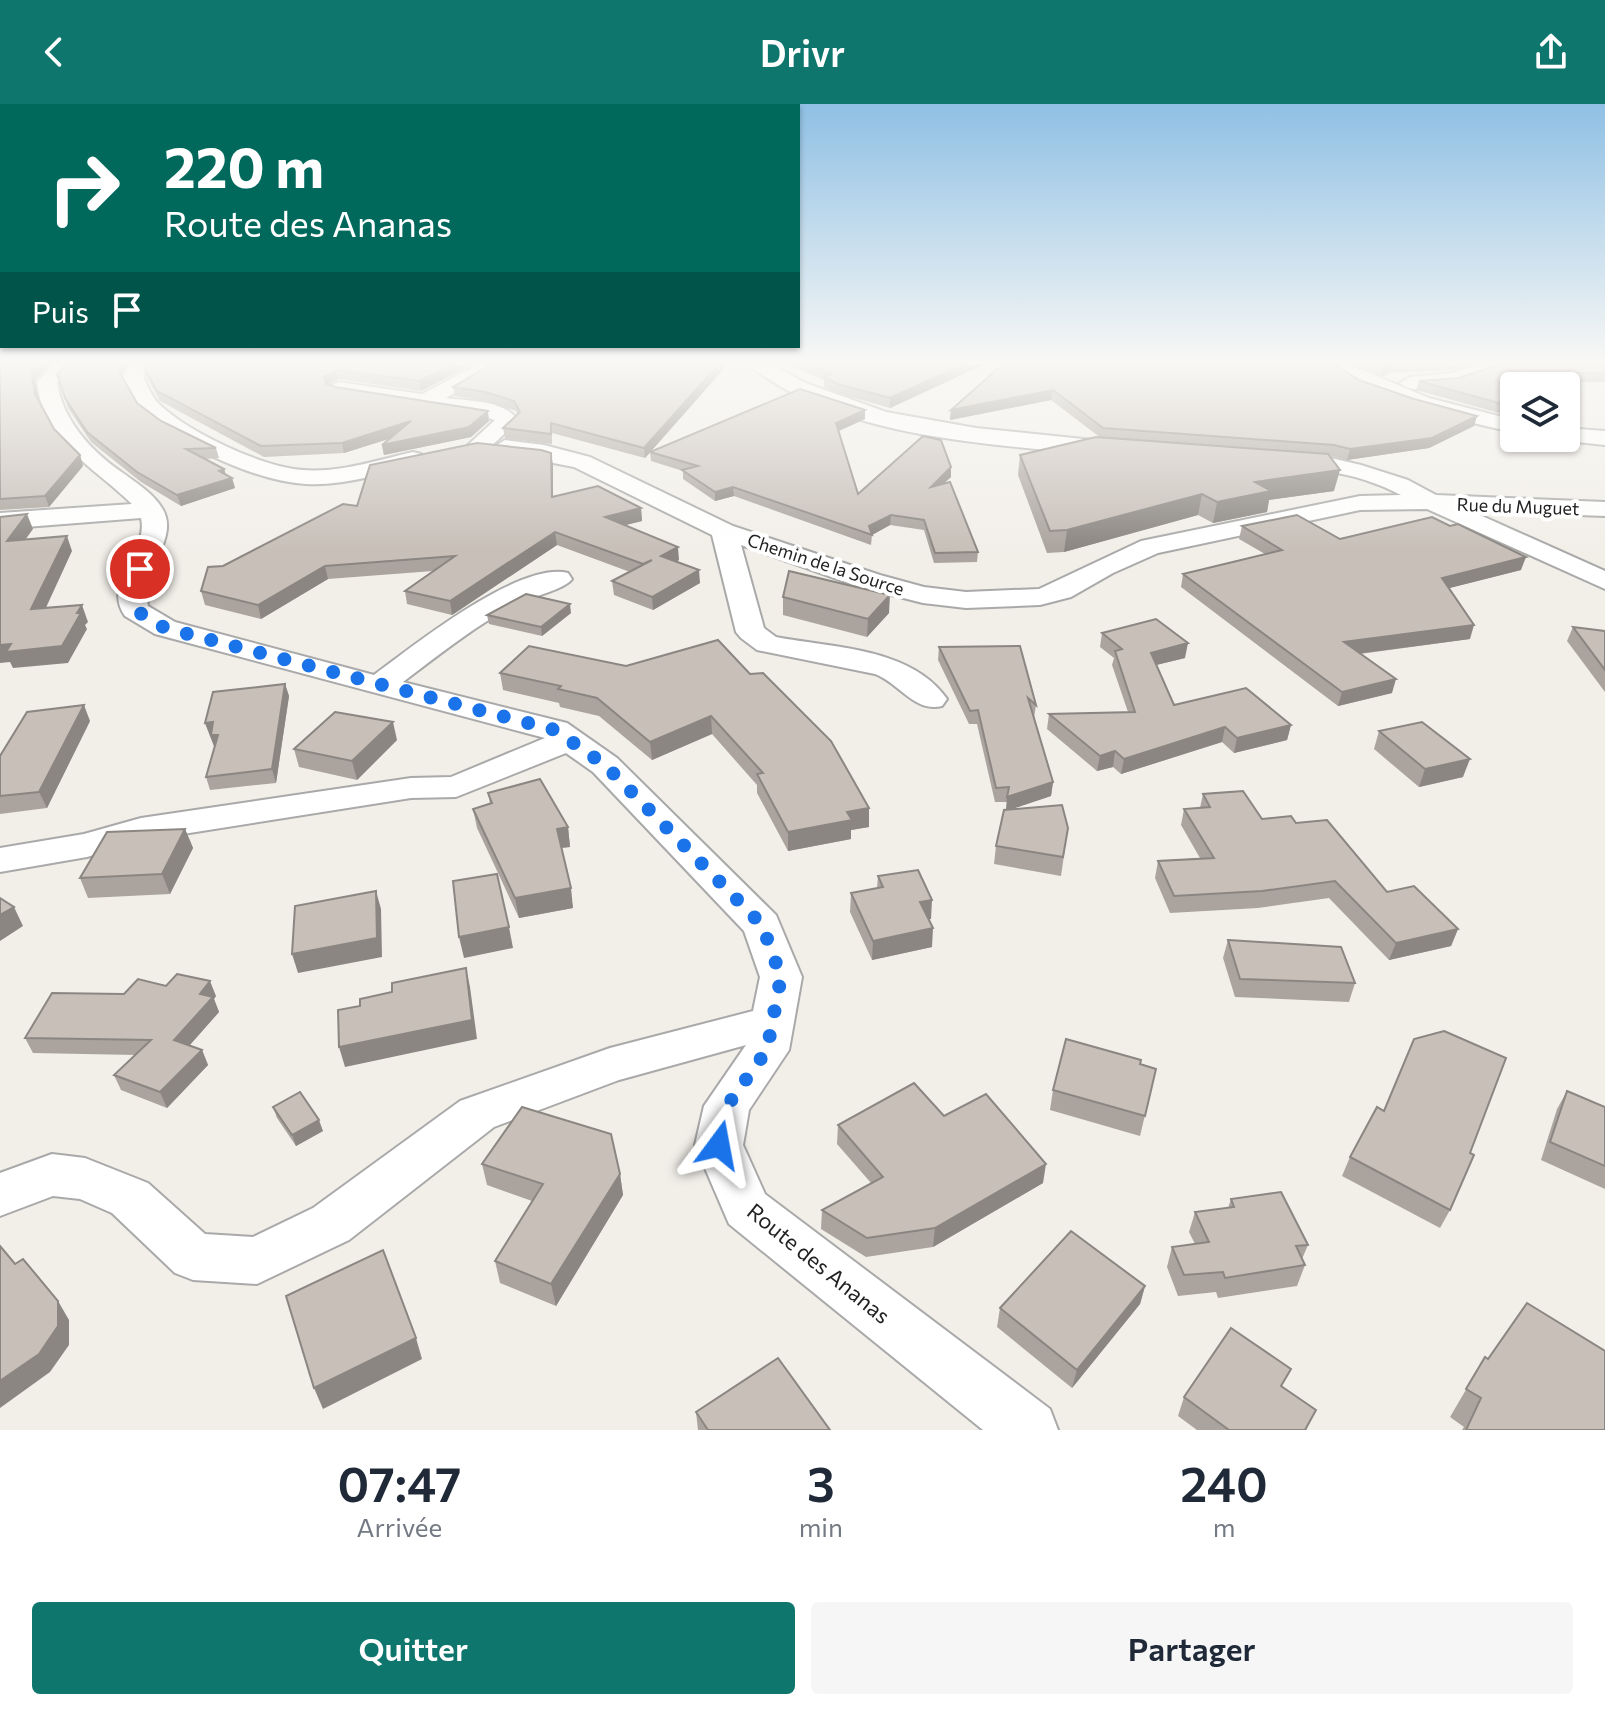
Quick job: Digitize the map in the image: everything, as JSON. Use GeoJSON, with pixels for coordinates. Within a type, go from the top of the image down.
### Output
{"type":"FeatureCollection","features":[{"type":"Feature","properties":{"kind":"street"},"geometry":{"type":"LineString","coordinates":[[67,426],[88,457],[151,510]]}},
{"type":"Feature","properties":{"kind":"street","name":"Chemin de la Source"},"geometry":{"type":"LineString","coordinates":[[179,426],[273,471],[304,477],[327,477],[479,445],[544,452],[582,462],[724,531],[870,581],[923,595],[966,600],[1040,597],[1061,591],[1104,567],[1150,547],[1360,503],[1431,502],[1605,581]]}},
{"type":"Feature","properties":{"kind":"street"},"geometry":{"type":"LineString","coordinates":[[479,445],[501,426]]}},
{"type":"Feature","properties":{"kind":"street"},"geometry":{"type":"LineString","coordinates":[[923,426],[1134,451]]}},
{"type":"Feature","properties":{"kind":"street"},"geometry":{"type":"LineString","coordinates":[[1271,461],[1331,465],[1361,472],[1400,485],[1431,502]]}},
{"type":"Feature","properties":{"kind":"street","name":"Rue du Muguet"},"geometry":{"type":"LineString","coordinates":[[1431,502],[1605,509]]}},
{"type":"Feature","properties":{"kind":"street"},"geometry":{"type":"LineString","coordinates":[[0,521],[151,510]]}},
{"type":"Feature","properties":{"kind":"street","name":"Route des Ananas"},"geometry":{"type":"LineString","coordinates":[[151,510],[156,529],[131,590],[135,610],[165,628],[555,730],[605,765],[762,925],[781,977],[767,1050],[727,1106],[719,1145],[747,1209],[1029,1430]]}},
{"type":"Feature","properties":{"kind":"street"},"geometry":{"type":"LineString","coordinates":[[724,531],[751,632],[767,644],[882,666],[901,673],[931,699]]}},
{"type":"Feature","properties":{"kind":"street"},"geometry":{"type":"LineString","coordinates":[[378,686],[462,625],[530,586],[558,579]]}},
{"type":"Feature","properties":{"kind":"street"},"geometry":{"type":"LineString","coordinates":[[0,860],[87,845],[141,829],[411,788],[456,787],[569,740]]}},
{"type":"Feature","properties":{"kind":"street"},"geometry":{"type":"LineString","coordinates":[[0,1195],[52,1175],[85,1179],[130,1198],[193,1257],[257,1261],[331,1224],[477,1114],[610,1065],[772,1022]]}},
{"type":"Feature","properties":{"kind":"building"},"geometry":{"type":"Polygon","coordinates":[[[0,426],[52,426],[80,455],[45,496],[0,499],[0,426]]]}},
{"type":"Feature","properties":{"kind":"building"},"geometry":{"type":"Polygon","coordinates":[[[83,426],[171,426],[216,448],[186,449],[224,469],[219,471],[232,478],[177,495],[137,472],[83,426]]]}},
{"type":"Feature","properties":{"kind":"building"},"geometry":{"type":"Polygon","coordinates":[[[223,426],[396,426],[342,443],[261,446],[223,426]]]}},
{"type":"Feature","properties":{"kind":"building"},"geometry":{"type":"Polygon","coordinates":[[[405,426],[470,426],[469,427],[382,445],[405,426]]]}},
{"type":"Feature","properties":{"kind":"building"},"geometry":{"type":"Polygon","coordinates":[[[551,426],[551,434],[503,428],[551,426]]]}},
{"type":"Feature","properties":{"kind":"building"},"geometry":{"type":"Polygon","coordinates":[[[562,426],[664,426],[644,448],[562,426]]]}},
{"type":"Feature","properties":{"kind":"building"},"geometry":{"type":"Polygon","coordinates":[[[712,426],[837,426],[858,494],[923,436],[941,440],[951,467],[931,487],[950,482],[978,552],[935,553],[924,520],[891,515],[869,526],[872,535],[733,487],[715,492],[682,470],[698,466],[650,452],[712,426]]]}},
{"type":"Feature","properties":{"kind":"building"},"geometry":{"type":"Polygon","coordinates":[[[1100,426],[1457,426],[1432,438],[1350,449],[1334,445],[1100,426]]]}},
{"type":"Feature","properties":{"kind":"building"},"geometry":{"type":"Polygon","coordinates":[[[1096,437],[1328,454],[1340,470],[1255,482],[1271,491],[1217,502],[1202,494],[1067,530],[1050,531],[1020,455],[1096,437]]]}},
{"type":"Feature","properties":{"kind":"building"},"geometry":{"type":"Polygon","coordinates":[[[477,443],[551,453],[552,497],[598,486],[641,508],[605,517],[678,547],[661,556],[699,570],[652,597],[612,581],[652,560],[643,564],[555,532],[450,601],[405,591],[455,556],[325,566],[258,605],[201,591],[208,567],[223,566],[343,504],[357,506],[370,465],[477,443]]]}},
{"type":"Feature","properties":{"kind":"building"},"geometry":{"type":"Polygon","coordinates":[[[27,514],[7,541],[67,536],[31,609],[82,605],[77,613],[81,613],[62,646],[6,652],[11,644],[0,645],[0,517],[27,514]]]}},
{"type":"Feature","properties":{"kind":"building"},"geometry":{"type":"Polygon","coordinates":[[[1297,515],[1340,539],[1432,517],[1450,526],[1458,524],[1526,557],[1442,578],[1474,625],[1344,642],[1396,679],[1342,692],[1183,574],[1282,550],[1242,526],[1297,515]]]}},
{"type":"Feature","properties":{"kind":"building"},"geometry":{"type":"Polygon","coordinates":[[[789,571],[890,595],[868,619],[783,597],[789,571]]]}},
{"type":"Feature","properties":{"kind":"building"},"geometry":{"type":"Polygon","coordinates":[[[526,594],[570,604],[541,627],[487,615],[526,594]]]}},
{"type":"Feature","properties":{"kind":"building"},"geometry":{"type":"Polygon","coordinates":[[[1156,619],[1188,643],[1151,653],[1174,705],[1246,688],[1291,725],[1237,738],[1225,727],[1124,759],[1115,751],[1100,756],[1049,714],[1135,712],[1115,651],[1122,649],[1102,633],[1156,619]]]}},
{"type":"Feature","properties":{"kind":"building"},"geometry":{"type":"Polygon","coordinates":[[[1573,627],[1605,631],[1605,670],[1573,627]]]}},
{"type":"Feature","properties":{"kind":"building"},"geometry":{"type":"Polygon","coordinates":[[[718,640],[750,674],[763,673],[831,741],[869,808],[847,812],[852,820],[788,832],[757,774],[763,773],[711,716],[650,742],[597,698],[558,689],[561,686],[500,673],[529,646],[626,666],[718,640]]]}},
{"type":"Feature","properties":{"kind":"building"},"geometry":{"type":"Polygon","coordinates":[[[1020,646],[1036,705],[1028,698],[1053,782],[1007,797],[1009,787],[996,788],[978,710],[970,711],[939,647],[1020,646]]]}},
{"type":"Feature","properties":{"kind":"building"},"geometry":{"type":"Polygon","coordinates":[[[285,684],[272,769],[206,777],[218,735],[211,735],[213,722],[205,723],[213,692],[285,684]]]}},
{"type":"Feature","properties":{"kind":"building"},"geometry":{"type":"Polygon","coordinates":[[[84,705],[39,792],[0,796],[0,756],[27,712],[84,705]]]}},
{"type":"Feature","properties":{"kind":"building"},"geometry":{"type":"Polygon","coordinates":[[[335,712],[393,722],[352,761],[294,749],[335,712]]]}},
{"type":"Feature","properties":{"kind":"building"},"geometry":{"type":"Polygon","coordinates":[[[1422,722],[1470,759],[1425,769],[1379,731],[1422,722]]]}},
{"type":"Feature","properties":{"kind":"building"},"geometry":{"type":"Polygon","coordinates":[[[540,779],[568,827],[557,829],[571,888],[515,898],[473,809],[492,803],[488,793],[540,779]]]}},
{"type":"Feature","properties":{"kind":"building"},"geometry":{"type":"Polygon","coordinates":[[[1243,791],[1262,819],[1291,816],[1296,823],[1327,820],[1387,892],[1414,886],[1458,929],[1396,943],[1335,881],[1262,891],[1174,896],[1158,861],[1214,858],[1184,809],[1210,807],[1203,794],[1243,791]]]}},
{"type":"Feature","properties":{"kind":"building"},"geometry":{"type":"Polygon","coordinates":[[[1062,805],[1068,828],[1063,857],[996,846],[1004,810],[1062,805]]]}},
{"type":"Feature","properties":{"kind":"building"},"geometry":{"type":"Polygon","coordinates":[[[185,829],[162,874],[80,878],[107,832],[185,829]]]}},
{"type":"Feature","properties":{"kind":"building"},"geometry":{"type":"Polygon","coordinates":[[[918,870],[932,900],[920,902],[933,928],[873,941],[851,893],[883,887],[878,876],[918,870]]]}},
{"type":"Feature","properties":{"kind":"building"},"geometry":{"type":"Polygon","coordinates":[[[497,874],[509,927],[459,937],[453,881],[497,874]]]}},
{"type":"Feature","properties":{"kind":"building"},"geometry":{"type":"Polygon","coordinates":[[[376,891],[377,938],[292,954],[295,906],[376,891]]]}},
{"type":"Feature","properties":{"kind":"building"},"geometry":{"type":"Polygon","coordinates":[[[0,898],[14,907],[0,915],[0,898]]]}},
{"type":"Feature","properties":{"kind":"building"},"geometry":{"type":"Polygon","coordinates":[[[1228,940],[1341,947],[1355,983],[1240,979],[1228,940]]]}},
{"type":"Feature","properties":{"kind":"building"},"geometry":{"type":"Polygon","coordinates":[[[466,968],[472,1020],[339,1047],[338,1010],[360,1006],[360,999],[392,992],[392,983],[466,968]]]}},
{"type":"Feature","properties":{"kind":"building"},"geometry":{"type":"Polygon","coordinates":[[[177,974],[210,981],[200,994],[213,997],[174,1040],[202,1050],[160,1092],[114,1075],[151,1040],[25,1038],[52,993],[124,994],[138,979],[166,986],[177,974]]]}},
{"type":"Feature","properties":{"kind":"building"},"geometry":{"type":"Polygon","coordinates":[[[1444,1031],[1506,1058],[1470,1153],[1474,1155],[1450,1210],[1350,1157],[1377,1107],[1384,1111],[1414,1039],[1444,1031]]]}},
{"type":"Feature","properties":{"kind":"building"},"geometry":{"type":"Polygon","coordinates":[[[1066,1039],[1141,1060],[1140,1064],[1156,1069],[1145,1116],[1053,1090],[1066,1039]]]}},
{"type":"Feature","properties":{"kind":"building"},"geometry":{"type":"Polygon","coordinates":[[[914,1083],[944,1116],[986,1094],[1046,1164],[935,1228],[867,1238],[822,1210],[883,1177],[838,1125],[914,1083]]]}},
{"type":"Feature","properties":{"kind":"building"},"geometry":{"type":"Polygon","coordinates":[[[1567,1091],[1605,1107],[1605,1166],[1550,1142],[1567,1091]]]}},
{"type":"Feature","properties":{"kind":"building"},"geometry":{"type":"Polygon","coordinates":[[[300,1092],[319,1120],[292,1135],[273,1107],[300,1092]]]}},
{"type":"Feature","properties":{"kind":"building"},"geometry":{"type":"Polygon","coordinates":[[[522,1107],[611,1134],[620,1174],[551,1284],[495,1261],[543,1184],[482,1164],[522,1107]]]}},
{"type":"Feature","properties":{"kind":"building"},"geometry":{"type":"Polygon","coordinates":[[[1281,1192],[1308,1245],[1296,1246],[1305,1265],[1225,1278],[1223,1272],[1184,1275],[1172,1247],[1209,1242],[1195,1212],[1234,1207],[1231,1199],[1281,1192]]]}},
{"type":"Feature","properties":{"kind":"building"},"geometry":{"type":"Polygon","coordinates":[[[1071,1231],[1145,1286],[1077,1370],[1000,1308],[1071,1231]]]}},
{"type":"Feature","properties":{"kind":"building"},"geometry":{"type":"Polygon","coordinates":[[[0,1246],[15,1264],[23,1259],[58,1301],[58,1326],[39,1354],[0,1381],[0,1246]]]}},
{"type":"Feature","properties":{"kind":"building"},"geometry":{"type":"Polygon","coordinates":[[[383,1250],[416,1338],[314,1388],[286,1296],[383,1250]]]}},
{"type":"Feature","properties":{"kind":"building"},"geometry":{"type":"Polygon","coordinates":[[[1527,1303],[1605,1351],[1605,1430],[1466,1430],[1481,1398],[1466,1389],[1485,1357],[1488,1359],[1527,1303]]]}},
{"type":"Feature","properties":{"kind":"building"},"geometry":{"type":"Polygon","coordinates":[[[1231,1328],[1291,1369],[1281,1386],[1316,1410],[1305,1430],[1229,1430],[1184,1397],[1231,1328]]]}},
{"type":"Feature","properties":{"kind":"building"},"geometry":{"type":"Polygon","coordinates":[[[778,1358],[830,1430],[708,1430],[696,1412],[778,1358]]]}},
{"type":"Feature","properties":{"kind":"route"},"geometry":{"type":"LineString","coordinates":[[140,569],[131,590],[135,610],[165,628],[465,709],[555,730],[605,765],[762,925],[781,977],[767,1050],[727,1106],[719,1145]]}}]}
